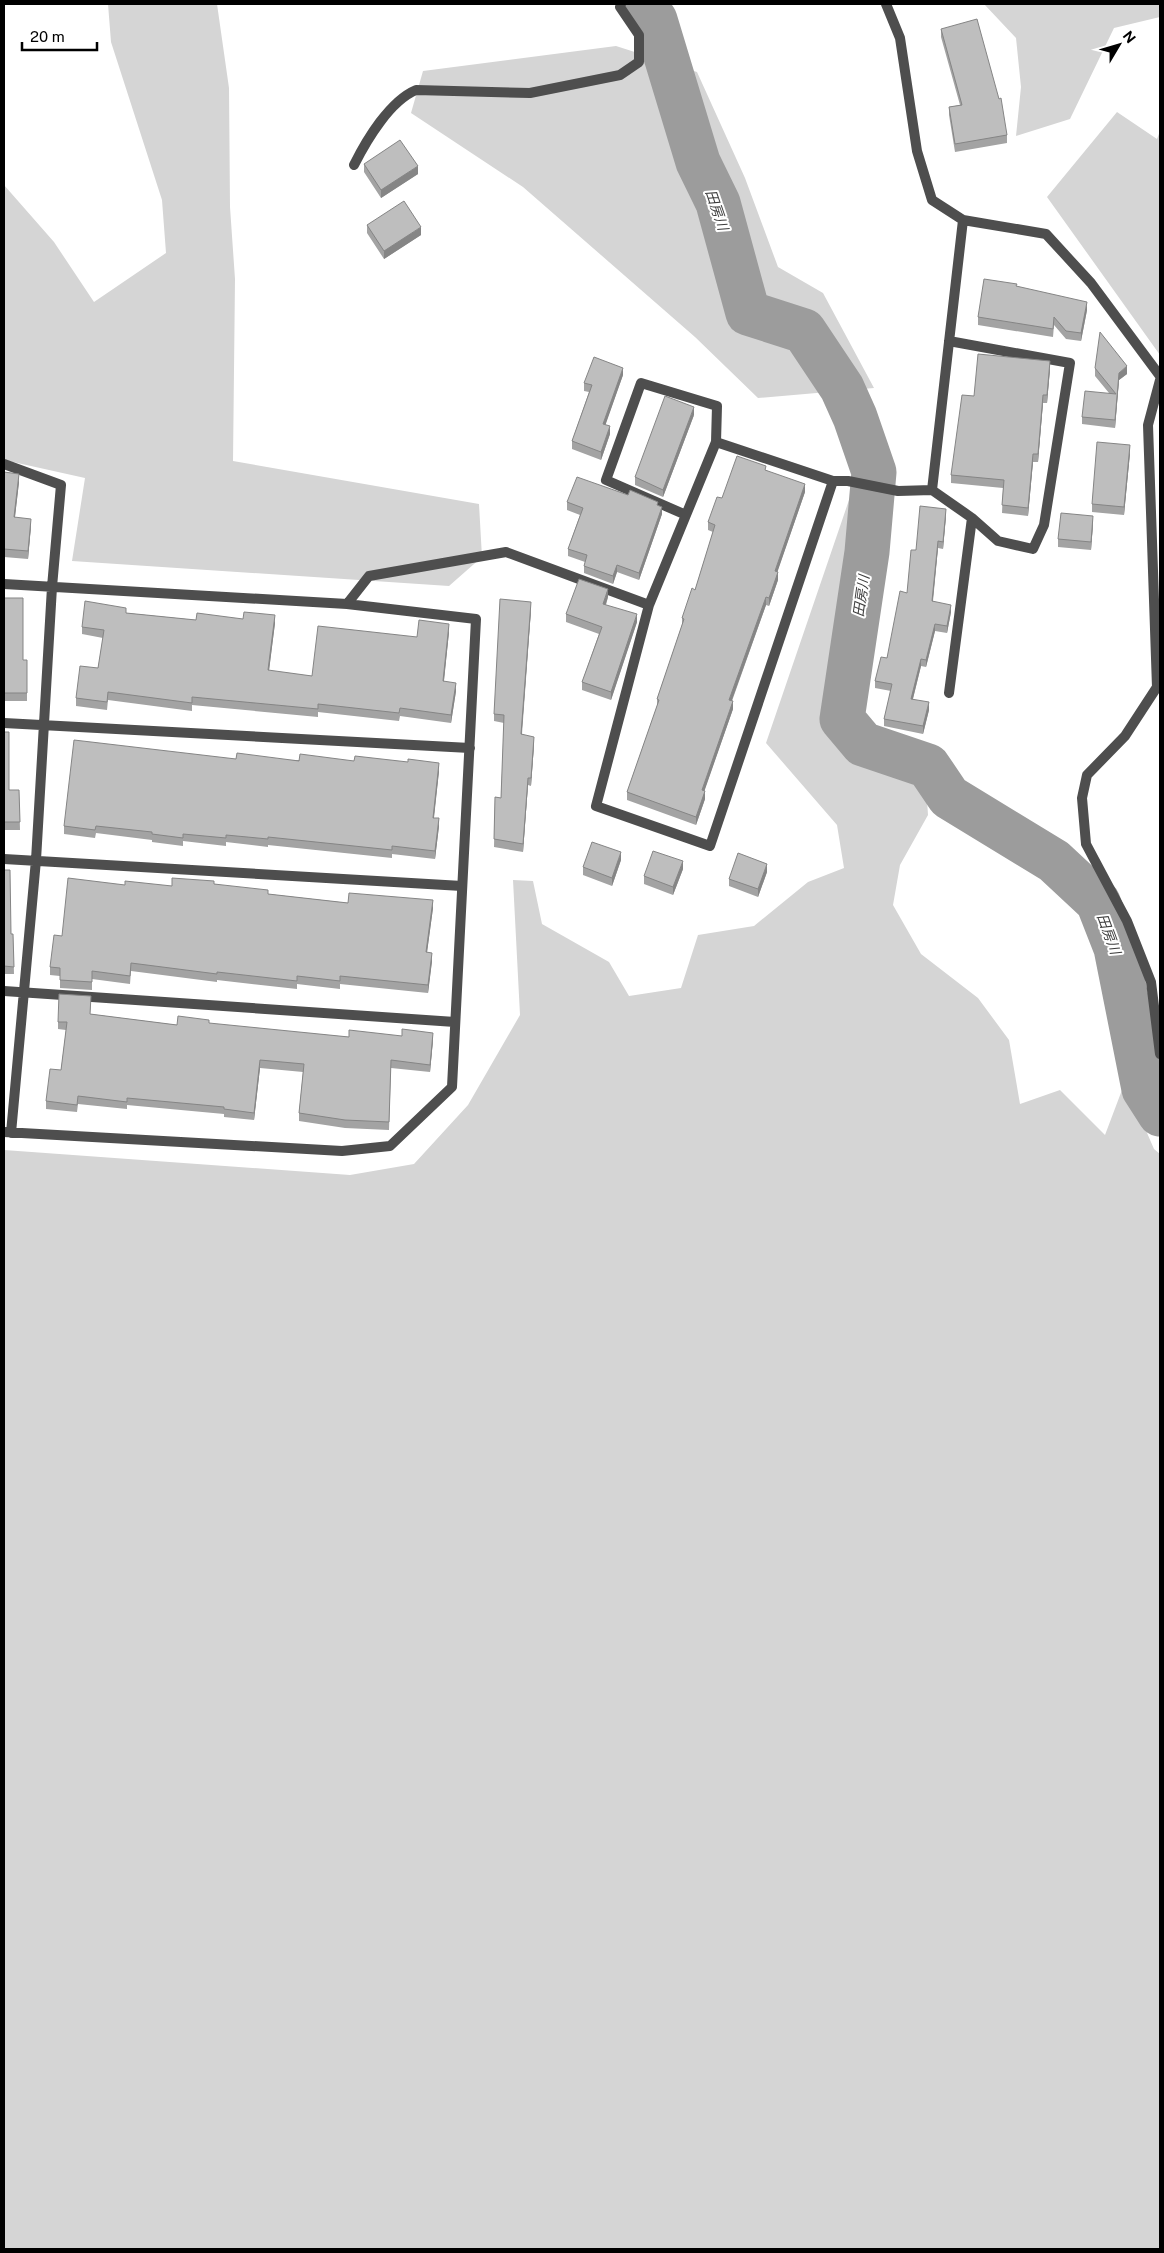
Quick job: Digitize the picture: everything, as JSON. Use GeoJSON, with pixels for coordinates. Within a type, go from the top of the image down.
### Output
{"type":"FeatureCollection","features":[{"type":"Feature","properties":{"kind":"street"},"geometry":{"type":"LineString","coordinates":[[354,165],[365,142],[403,96],[416,90],[530,92],[620,75],[639,62],[639,35],[620,7],[621,4]]}},
{"type":"Feature","properties":{"kind":"street"},"geometry":{"type":"LineString","coordinates":[[886,4],[900,38],[917,151],[932,200],[963,220],[1046,234],[1091,282],[1160,376]]}},
{"type":"Feature","properties":{"kind":"street"},"geometry":{"type":"LineString","coordinates":[[932,490],[963,220]]}},
{"type":"Feature","properties":{"kind":"street"},"geometry":{"type":"LineString","coordinates":[[716,442],[833,481],[848,481],[898,491],[932,490],[972,518],[998,541],[1033,549],[1044,525],[1070,363],[949,341]]}},
{"type":"Feature","properties":{"kind":"street"},"geometry":{"type":"LineString","coordinates":[[1160,380],[1148,425],[1157,687],[1125,736],[1087,776],[1082,798],[1086,844],[1127,921],[1151,982],[1160,1054]]}},
{"type":"Feature","properties":{"kind":"street"},"geometry":{"type":"LineString","coordinates":[[686,515],[606,480],[641,383],[717,406],[716,442],[686,515],[649,605],[596,806],[710,846],[833,481]]}},
{"type":"Feature","properties":{"kind":"street"},"geometry":{"type":"LineString","coordinates":[[4,464],[61,484],[52,587],[36,860],[24,992],[8,1132],[342,1151],[390,1146],[452,1087],[476,619],[347,604],[52,587],[4,584]]}},
{"type":"Feature","properties":{"kind":"street"},"geometry":{"type":"LineString","coordinates":[[950,694],[972,518]]}},
{"type":"Feature","properties":{"kind":"street"},"geometry":{"type":"LineString","coordinates":[[347,604],[369,576],[506,552],[649,605]]}},
{"type":"Feature","properties":{"kind":"street"},"geometry":{"type":"LineString","coordinates":[[4,724],[470,748]]}},
{"type":"Feature","properties":{"kind":"street"},"geometry":{"type":"LineString","coordinates":[[4,859],[462,886]]}},
{"type":"Feature","properties":{"kind":"street"},"geometry":{"type":"LineString","coordinates":[[4,991],[455,1022]]}},
{"type":"Feature","properties":{"kind":"shaded area"},"geometry":{"type":"Polygon","coordinates":[[[108,4],[217,4],[229,88],[230,207],[235,279],[233,461],[479,504],[482,557],[449,586],[72,561],[85,478],[4,460],[4,185],[54,242],[94,302],[166,253],[162,200],[111,42],[108,4]]]}},
{"type":"Feature","properties":{"kind":"shaded area"},"geometry":{"type":"Polygon","coordinates":[[[984,4],[1160,4],[1160,17],[1114,28],[1070,119],[1016,136],[1021,87],[1016,38],[984,4]]]}},
{"type":"Feature","properties":{"kind":"shaded area"},"geometry":{"type":"Polygon","coordinates":[[[616,46],[697,72],[745,178],[778,267],[823,293],[874,388],[758,398],[695,337],[523,187],[411,113],[423,71],[616,46]]]}},
{"type":"Feature","properties":{"kind":"shaded area"},"geometry":{"type":"Polygon","coordinates":[[[1117,112],[1157,139],[1160,131],[1160,355],[1047,197],[1117,112]]]}},
{"type":"Feature","properties":{"kind":"shaded area"},"geometry":{"type":"Polygon","coordinates":[[[849,500],[884,524],[840,718],[847,749],[926,785],[928,815],[900,865],[893,905],[921,954],[978,998],[1009,1040],[1020,1104],[1060,1090],[1105,1135],[1125,1082],[1154,1149],[1160,1154],[1160,2249],[4,2249],[4,1150],[350,1175],[414,1164],[468,1105],[520,1015],[513,880],[533,881],[542,924],[609,962],[629,996],[681,988],[698,935],[754,926],[808,882],[844,868],[837,825],[766,743],[849,500]]]}},
{"type":"Feature","properties":{"kind":"building"},"geometry":{"type":"Polygon","coordinates":[[[977,19],[999,99],[1001,98],[1007,135],[955,144],[949,107],[962,105],[941,29],[977,19]]]}},
{"type":"Feature","properties":{"kind":"building"},"geometry":{"type":"Polygon","coordinates":[[[400,140],[418,166],[381,190],[364,164],[400,140]]]}},
{"type":"Feature","properties":{"kind":"building"},"geometry":{"type":"Polygon","coordinates":[[[404,201],[421,227],[384,251],[367,225],[404,201]]]}},
{"type":"Feature","properties":{"kind":"building"},"geometry":{"type":"Polygon","coordinates":[[[984,279],[1017,284],[1016,286],[1087,302],[1081,333],[1066,331],[1054,317],[1053,329],[978,317],[984,279]]]}},
{"type":"Feature","properties":{"kind":"building"},"geometry":{"type":"Polygon","coordinates":[[[1100,332],[1127,366],[1119,373],[1115,420],[1082,417],[1085,391],[1116,394],[1095,368],[1100,332]]]}},
{"type":"Feature","properties":{"kind":"building"},"geometry":{"type":"Polygon","coordinates":[[[978,354],[1050,361],[1047,395],[1043,395],[1038,454],[1033,454],[1028,508],[1002,505],[1004,480],[951,475],[962,395],[974,396],[978,354]]]}},
{"type":"Feature","properties":{"kind":"building"},"geometry":{"type":"Polygon","coordinates":[[[594,357],[623,368],[603,424],[610,426],[601,452],[572,441],[592,385],[584,383],[594,357]]]}},
{"type":"Feature","properties":{"kind":"building"},"geometry":{"type":"Polygon","coordinates":[[[665,396],[694,407],[663,490],[635,477],[665,396]]]}},
{"type":"Feature","properties":{"kind":"building"},"geometry":{"type":"Polygon","coordinates":[[[1097,442],[1130,445],[1124,507],[1092,504],[1097,442]]]}},
{"type":"Feature","properties":{"kind":"building"},"geometry":{"type":"Polygon","coordinates":[[[737,456],[766,466],[765,470],[805,484],[775,571],[778,572],[769,598],[766,597],[729,700],[733,701],[702,790],[705,791],[696,817],[627,792],[659,700],[657,699],[684,619],[682,618],[692,588],[695,590],[715,525],[708,522],[717,497],[722,498],[737,456]]]}},
{"type":"Feature","properties":{"kind":"building"},"geometry":{"type":"Polygon","coordinates":[[[4,472],[19,474],[14,517],[31,519],[28,551],[4,549],[4,472]]]}},
{"type":"Feature","properties":{"kind":"building"},"geometry":{"type":"Polygon","coordinates":[[[577,477],[628,495],[630,490],[658,502],[657,505],[662,507],[639,573],[617,565],[613,576],[584,566],[587,555],[568,549],[583,508],[567,502],[577,477]]]}},
{"type":"Feature","properties":{"kind":"building"},"geometry":{"type":"Polygon","coordinates":[[[920,506],[946,509],[943,542],[938,541],[932,601],[951,605],[947,626],[935,624],[926,660],[921,659],[911,699],[929,702],[923,726],[884,719],[892,684],[875,681],[881,657],[887,658],[900,591],[907,593],[911,550],[916,550],[920,506]]]}},
{"type":"Feature","properties":{"kind":"building"},"geometry":{"type":"Polygon","coordinates":[[[1061,513],[1093,516],[1091,542],[1058,539],[1061,513]]]}},
{"type":"Feature","properties":{"kind":"building"},"geometry":{"type":"Polygon","coordinates":[[[579,579],[608,589],[603,604],[637,614],[611,692],[582,682],[602,627],[566,614],[579,579]]]}},
{"type":"Feature","properties":{"kind":"building"},"geometry":{"type":"Polygon","coordinates":[[[4,598],[23,598],[23,660],[27,660],[27,693],[4,693],[4,598]]]}},
{"type":"Feature","properties":{"kind":"building"},"geometry":{"type":"Polygon","coordinates":[[[500,599],[531,602],[521,734],[534,737],[531,778],[528,778],[523,844],[494,839],[495,797],[501,798],[504,715],[494,714],[500,599]]]}},
{"type":"Feature","properties":{"kind":"building"},"geometry":{"type":"Polygon","coordinates":[[[85,601],[126,608],[126,613],[196,620],[197,613],[243,619],[244,612],[275,615],[268,670],[312,676],[318,626],[417,637],[419,620],[449,624],[443,681],[456,683],[451,715],[400,708],[399,713],[318,704],[318,709],[192,697],[192,703],[108,692],[107,702],[76,698],[80,666],[98,668],[104,630],[82,627],[85,601]]]}},
{"type":"Feature","properties":{"kind":"building"},"geometry":{"type":"Polygon","coordinates":[[[4,732],[9,732],[9,790],[19,790],[20,822],[4,822],[4,732]]]}},
{"type":"Feature","properties":{"kind":"building"},"geometry":{"type":"Polygon","coordinates":[[[74,740],[236,759],[237,753],[299,761],[300,754],[354,761],[355,756],[408,762],[408,759],[439,763],[433,818],[439,818],[435,851],[392,846],[392,850],[268,837],[268,839],[226,835],[226,838],[183,834],[183,838],[152,834],[152,832],[96,826],[95,830],[64,826],[74,740]]]}},
{"type":"Feature","properties":{"kind":"building"},"geometry":{"type":"Polygon","coordinates":[[[592,842],[621,852],[612,878],[583,867],[592,842]]]}},
{"type":"Feature","properties":{"kind":"building"},"geometry":{"type":"Polygon","coordinates":[[[653,851],[683,861],[673,887],[644,876],[653,851]]]}},
{"type":"Feature","properties":{"kind":"building"},"geometry":{"type":"Polygon","coordinates":[[[738,853],[767,864],[758,889],[729,879],[738,853]]]}},
{"type":"Feature","properties":{"kind":"building"},"geometry":{"type":"Polygon","coordinates":[[[4,870],[10,870],[11,934],[13,934],[14,967],[4,966],[4,870]]]}},
{"type":"Feature","properties":{"kind":"building"},"geometry":{"type":"Polygon","coordinates":[[[68,878],[125,885],[125,881],[172,886],[172,878],[214,881],[214,884],[268,890],[268,894],[348,903],[349,893],[433,900],[426,952],[432,953],[428,985],[340,976],[340,981],[297,976],[297,981],[217,972],[217,974],[131,963],[130,976],[92,971],[92,982],[60,980],[60,968],[50,967],[54,935],[62,936],[68,878]]]}},
{"type":"Feature","properties":{"kind":"building"},"geometry":{"type":"Polygon","coordinates":[[[59,994],[91,996],[90,1014],[177,1025],[178,1016],[209,1020],[209,1023],[349,1037],[349,1030],[402,1036],[402,1029],[433,1033],[430,1065],[391,1060],[389,1122],[345,1120],[299,1113],[304,1064],[260,1060],[254,1113],[224,1109],[224,1107],[127,1098],[127,1102],[78,1096],[77,1105],[46,1101],[50,1069],[61,1070],[67,1022],[58,1022],[59,994]]]}},
{"type":"Feature","properties":{"kind":"waterway","name":"田房川"},"geometry":{"type":"LineString","coordinates":[[644,4],[655,20],[698,162],[718,203],[748,313],[804,331],[842,388],[855,417],[874,472],[867,552],[842,719],[863,744],[928,766],[949,797],[1054,861],[1098,902],[1116,948],[1144,1089],[1160,1114]]}}]}
